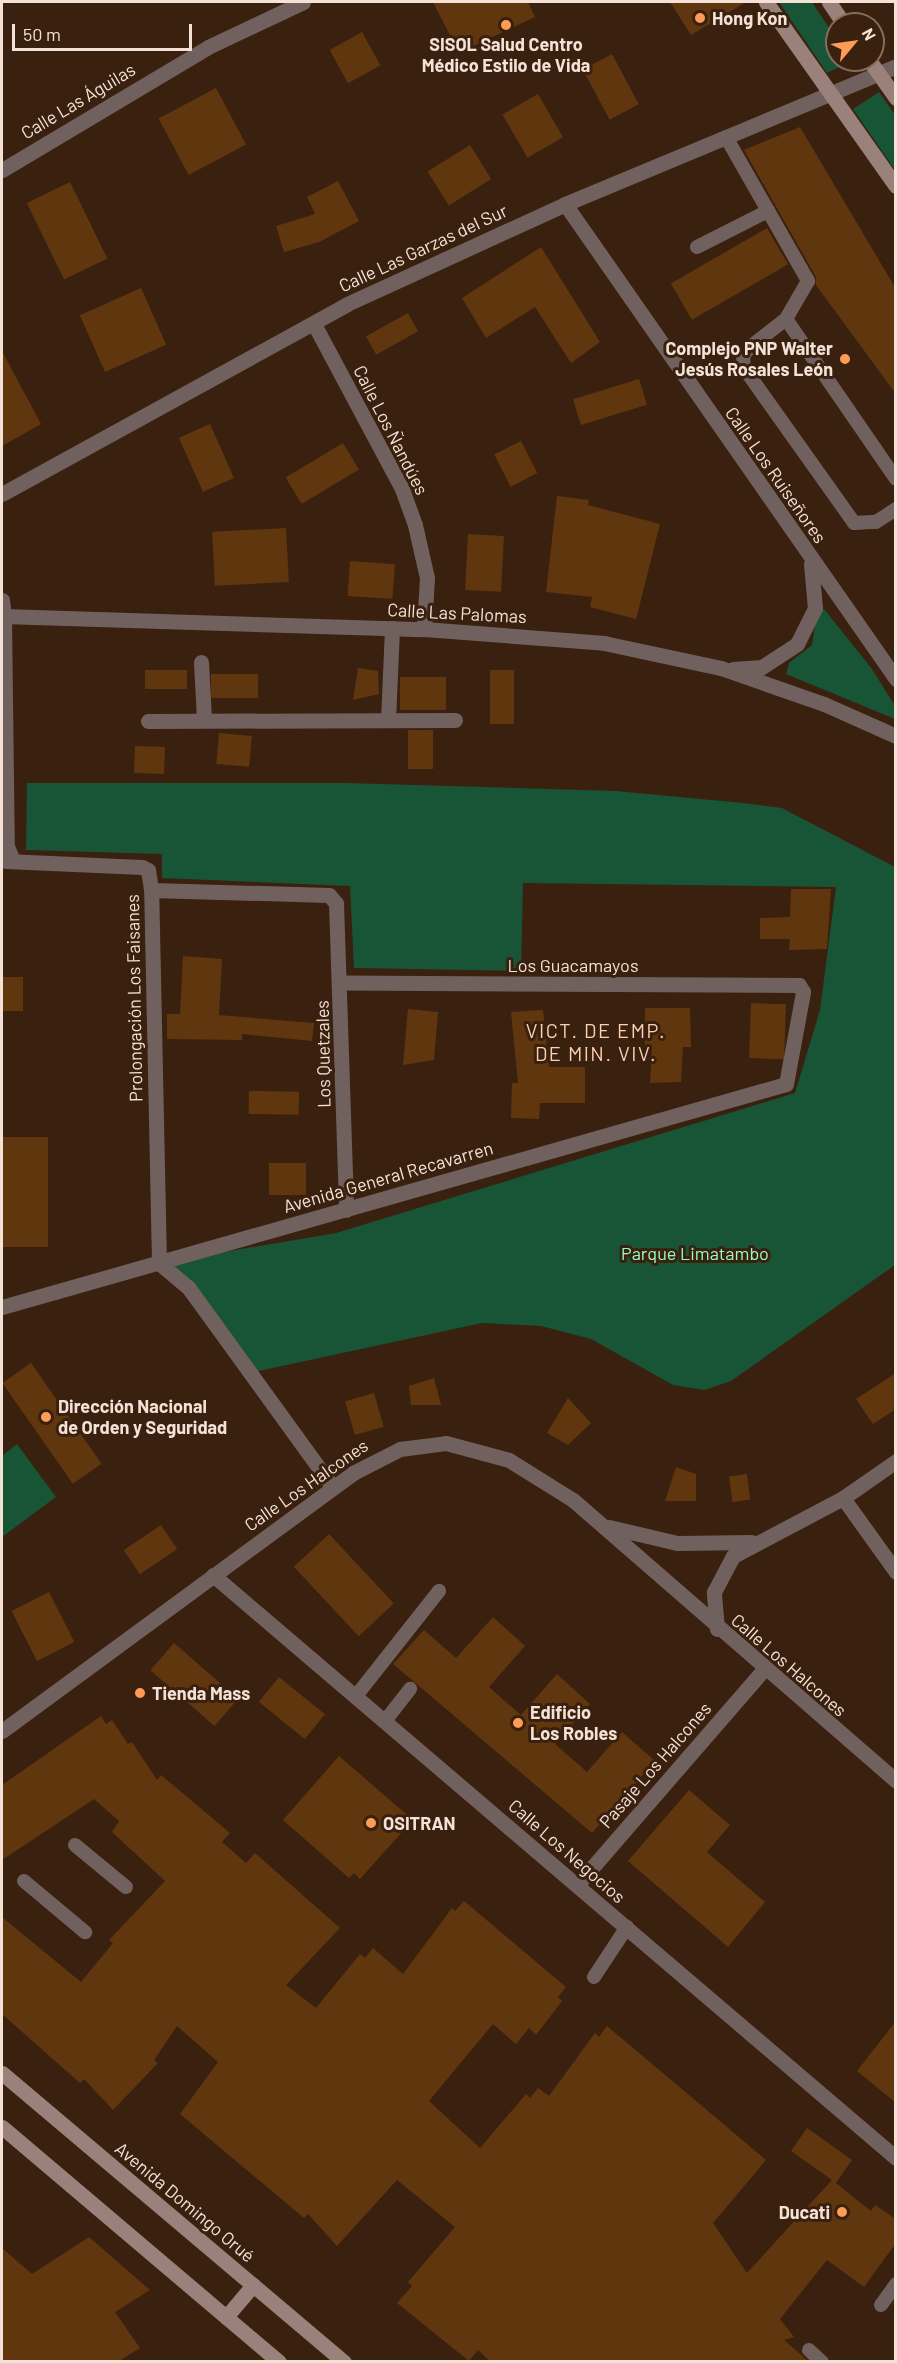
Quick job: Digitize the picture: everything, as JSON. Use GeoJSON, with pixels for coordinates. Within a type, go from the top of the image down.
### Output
{"type":"FeatureCollection","features":[{"type":"Feature","properties":{"kind":"main road"},"geometry":{"type":"LineString","coordinates":[[766,2],[896,186]]}},
{"type":"Feature","properties":{"kind":"main road"},"geometry":{"type":"LineString","coordinates":[[877,72],[896,98]]}},
{"type":"Feature","properties":{"kind":"main road","name":"Avenida Domingo Orué"},"geometry":{"type":"LineString","coordinates":[[2,2073],[344,2361]]}},
{"type":"Feature","properties":{"kind":"main road"},"geometry":{"type":"LineString","coordinates":[[2,2127],[279,2361]]}},
{"type":"Feature","properties":{"kind":"main road"},"geometry":{"type":"LineString","coordinates":[[226,2317],[253,2285]]}},
{"type":"Feature","properties":{"kind":"street","name":"Calle Las Águilas"},"geometry":{"type":"LineString","coordinates":[[2,170],[208,47],[303,2]]}},
{"type":"Feature","properties":{"kind":"street","name":"Calle Las Garzas del Sur"},"geometry":{"type":"LineString","coordinates":[[2,494],[314,324],[565,204],[831,93],[864,72]]}},
{"type":"Feature","properties":{"kind":"street","name":"Calle Los Ruiseñores"},"geometry":{"type":"LineString","coordinates":[[565,204],[896,679]]}},
{"type":"Feature","properties":{"kind":"street","name":"Calle Los Ñandúes"},"geometry":{"type":"LineString","coordinates":[[314,324],[402,489],[415,525],[427,578],[424,629]]}},
{"type":"Feature","properties":{"kind":"street"},"geometry":{"type":"LineString","coordinates":[[721,668],[762,667],[781,658],[802,636],[815,608],[816,587],[803,548]]}},
{"type":"Feature","properties":{"kind":"street"},"geometry":{"type":"LineString","coordinates":[[2,600],[7,861]]}},
{"type":"Feature","properties":{"kind":"street","name":"Calle Las Palomas"},"geometry":{"type":"LineString","coordinates":[[3,616],[424,629],[604,643],[721,668],[824,704],[896,736]]}},
{"type":"Feature","properties":{"kind":"street"},"geometry":{"type":"LineString","coordinates":[[388,720],[392,628]]}},
{"type":"Feature","properties":{"kind":"street"},"geometry":{"type":"LineString","coordinates":[[201,662],[204,720]]}},
{"type":"Feature","properties":{"kind":"street"},"geometry":{"type":"LineString","coordinates":[[148,721],[455,720]]}},
{"type":"Feature","properties":{"kind":"street","name":"Prolongación Los Faisanes"},"geometry":{"type":"LineString","coordinates":[[7,861],[25,865],[142,867],[148,870],[151,890],[159,1263]]}},
{"type":"Feature","properties":{"kind":"street","name":"Los Quetzales"},"geometry":{"type":"LineString","coordinates":[[151,890],[333,898],[341,983],[346,1210]]}},
{"type":"Feature","properties":{"kind":"street","name":"Los Guacamayos"},"geometry":{"type":"LineString","coordinates":[[341,983],[803,988],[786,1084]]}},
{"type":"Feature","properties":{"kind":"street","name":"Avenida General Recavarren"},"geometry":{"type":"LineString","coordinates":[[2,1308],[786,1084]]}},
{"type":"Feature","properties":{"kind":"street"},"geometry":{"type":"LineString","coordinates":[[159,1263],[188,1287],[333,1487]]}},
{"type":"Feature","properties":{"kind":"street","name":"Calle Los Halcones"},"geometry":{"type":"LineString","coordinates":[[2,1731],[333,1487],[400,1449],[459,1444],[531,1471],[603,1526],[763,1670],[896,1781]]}},
{"type":"Feature","properties":{"kind":"street"},"geometry":{"type":"LineString","coordinates":[[717,1629],[713,1600],[720,1574],[753,1542],[843,1498],[896,1461]]}},
{"type":"Feature","properties":{"kind":"street"},"geometry":{"type":"LineString","coordinates":[[843,1498],[896,1572]]}},
{"type":"Feature","properties":{"kind":"street"},"geometry":{"type":"LineString","coordinates":[[603,1526],[677,1543],[753,1542]]}},
{"type":"Feature","properties":{"kind":"street","name":"Calle Los Negocios"},"geometry":{"type":"LineString","coordinates":[[213,1575],[894,2155]]}},
{"type":"Feature","properties":{"kind":"street","name":"Pasaje Los Halcones"},"geometry":{"type":"LineString","coordinates":[[577,1885],[763,1670]]}},
{"type":"Feature","properties":{"kind":"lane"},"geometry":{"type":"LineString","coordinates":[[726,137],[808,281],[786,319],[750,347],[743,356],[744,368],[854,523],[876,522],[896,509]]}},
{"type":"Feature","properties":{"kind":"lane"},"geometry":{"type":"LineString","coordinates":[[698,247],[768,211]]}},
{"type":"Feature","properties":{"kind":"lane"},"geometry":{"type":"LineString","coordinates":[[786,319],[896,479]]}},
{"type":"Feature","properties":{"kind":"lane"},"geometry":{"type":"LineString","coordinates":[[356,1696],[439,1592]]}},
{"type":"Feature","properties":{"kind":"lane"},"geometry":{"type":"LineString","coordinates":[[385,1721],[411,1689]]}},
{"type":"Feature","properties":{"kind":"lane"},"geometry":{"type":"LineString","coordinates":[[75,1845],[126,1887]]}},
{"type":"Feature","properties":{"kind":"lane"},"geometry":{"type":"LineString","coordinates":[[24,1881],[85,1932]]}},
{"type":"Feature","properties":{"kind":"lane"},"geometry":{"type":"LineString","coordinates":[[594,1977],[627,1927]]}},
{"type":"Feature","properties":{"kind":"lane"},"geometry":{"type":"LineString","coordinates":[[881,2305],[896,2284]]}},
{"type":"Feature","properties":{"kind":"lane"},"geometry":{"type":"LineString","coordinates":[[809,2350],[822,2361]]}},
{"type":"Feature","properties":{"kind":"green space"},"geometry":{"type":"Polygon","coordinates":[[[779,2],[812,2],[825,22],[825,70],[779,2]]]}},
{"type":"Feature","properties":{"kind":"green space"},"geometry":{"type":"Polygon","coordinates":[[[879,92],[895,115],[895,170],[853,109],[879,92]]]}},
{"type":"Feature","properties":{"kind":"green space"},"geometry":{"type":"Polygon","coordinates":[[[824,609],[872,669],[895,706],[895,719],[786,674],[789,663],[812,645],[817,612],[824,609]]]}},
{"type":"Feature","properties":{"kind":"green space","name":"Parque Limatambo"},"geometry":{"type":"Polygon","coordinates":[[[27,783],[346,783],[616,791],[743,803],[782,808],[895,867],[895,1265],[731,1381],[704,1390],[673,1385],[591,1339],[541,1326],[482,1323],[249,1373],[159,1263],[336,1233],[795,1093],[820,1010],[836,887],[523,883],[521,971],[354,968],[350,886],[162,878],[162,854],[26,850],[27,783]]]}},
{"type":"Feature","properties":{"kind":"green space"},"geometry":{"type":"Polygon","coordinates":[[[17,1444],[56,1497],[2,1537],[2,1456],[17,1444]]]}},
{"type":"Feature","properties":{"kind":"building"},"geometry":{"type":"Polygon","coordinates":[[[433,2],[528,2],[535,17],[459,53],[433,2]]]}},
{"type":"Feature","properties":{"kind":"building","name":"Hong Kon"},"geometry":{"type":"Polygon","coordinates":[[[670,2],[746,2],[691,35],[670,2]]]}},
{"type":"Feature","properties":{"kind":"building"},"geometry":{"type":"Polygon","coordinates":[[[362,32],[380,65],[348,83],[330,50],[362,32]]]}},
{"type":"Feature","properties":{"kind":"building"},"geometry":{"type":"Polygon","coordinates":[[[612,54],[639,104],[610,120],[583,69],[612,54]]]}},
{"type":"Feature","properties":{"kind":"building"},"geometry":{"type":"Polygon","coordinates":[[[216,88],[246,145],[189,175],[159,119],[216,88]]]}},
{"type":"Feature","properties":{"kind":"building"},"geometry":{"type":"Polygon","coordinates":[[[538,94],[563,137],[527,158],[502,115],[538,94]]]}},
{"type":"Feature","properties":{"kind":"building"},"geometry":{"type":"Polygon","coordinates":[[[800,127],[896,289],[896,394],[816,285],[816,277],[744,150],[800,127]]]}},
{"type":"Feature","properties":{"kind":"building"},"geometry":{"type":"Polygon","coordinates":[[[470,145],[491,179],[449,205],[428,171],[470,145]]]}},
{"type":"Feature","properties":{"kind":"building"},"geometry":{"type":"Polygon","coordinates":[[[338,181],[359,221],[319,242],[284,252],[276,226],[315,214],[307,197],[338,181]]]}},
{"type":"Feature","properties":{"kind":"building"},"geometry":{"type":"Polygon","coordinates":[[[70,182],[107,258],[64,279],[27,203],[70,182]]]}},
{"type":"Feature","properties":{"kind":"building"},"geometry":{"type":"Polygon","coordinates":[[[767,228],[788,264],[692,320],[671,284],[767,228]]]}},
{"type":"Feature","properties":{"kind":"building"},"geometry":{"type":"Polygon","coordinates":[[[541,247],[600,342],[571,363],[535,307],[486,338],[462,298],[541,247]]]}},
{"type":"Feature","properties":{"kind":"building"},"geometry":{"type":"Polygon","coordinates":[[[141,288],[166,345],[105,372],[80,315],[141,288]]]}},
{"type":"Feature","properties":{"kind":"building"},"geometry":{"type":"Polygon","coordinates":[[[408,313],[418,331],[376,355],[366,336],[408,313]]]}},
{"type":"Feature","properties":{"kind":"building"},"geometry":{"type":"Polygon","coordinates":[[[2,351],[41,424],[2,446],[2,351]]]}},
{"type":"Feature","properties":{"kind":"building"},"geometry":{"type":"Polygon","coordinates":[[[639,379],[647,405],[581,425],[573,399],[639,379]]]}},
{"type":"Feature","properties":{"kind":"building"},"geometry":{"type":"Polygon","coordinates":[[[210,424],[234,478],[203,492],[179,438],[210,424]]]}},
{"type":"Feature","properties":{"kind":"building"},"geometry":{"type":"Polygon","coordinates":[[[521,441],[537,473],[511,487],[494,455],[521,441]]]}},
{"type":"Feature","properties":{"kind":"building"},"geometry":{"type":"Polygon","coordinates":[[[343,443],[359,470],[302,504],[286,478],[343,443]]]}},
{"type":"Feature","properties":{"kind":"building"},"geometry":{"type":"Polygon","coordinates":[[[557,496],[589,500],[588,505],[660,524],[636,619],[590,607],[592,597],[546,592],[557,496]]]}},
{"type":"Feature","properties":{"kind":"building"},"geometry":{"type":"Polygon","coordinates":[[[286,528],[289,582],[215,586],[212,532],[286,528]]]}},
{"type":"Feature","properties":{"kind":"building"},"geometry":{"type":"Polygon","coordinates":[[[468,534],[504,536],[501,592],[465,590],[468,534]]]}},
{"type":"Feature","properties":{"kind":"building"},"geometry":{"type":"Polygon","coordinates":[[[350,561],[395,564],[392,599],[348,596],[350,561]]]}},
{"type":"Feature","properties":{"kind":"building"},"geometry":{"type":"Polygon","coordinates":[[[358,668],[378,671],[379,694],[353,700],[358,668]]]}},
{"type":"Feature","properties":{"kind":"building"},"geometry":{"type":"Polygon","coordinates":[[[145,670],[187,670],[187,689],[145,689],[145,670]]]}},
{"type":"Feature","properties":{"kind":"building"},"geometry":{"type":"Polygon","coordinates":[[[490,670],[514,670],[514,724],[490,724],[490,670]]]}},
{"type":"Feature","properties":{"kind":"building"},"geometry":{"type":"Polygon","coordinates":[[[211,674],[258,674],[258,698],[211,698],[211,674]]]}},
{"type":"Feature","properties":{"kind":"building"},"geometry":{"type":"Polygon","coordinates":[[[400,677],[446,677],[446,710],[400,710],[400,677]]]}},
{"type":"Feature","properties":{"kind":"building"},"geometry":{"type":"Polygon","coordinates":[[[408,730],[433,730],[433,769],[408,769],[408,730]]]}},
{"type":"Feature","properties":{"kind":"building"},"geometry":{"type":"Polygon","coordinates":[[[219,733],[252,736],[249,767],[216,764],[219,733]]]}},
{"type":"Feature","properties":{"kind":"building"},"geometry":{"type":"Polygon","coordinates":[[[135,746],[165,747],[164,774],[134,773],[135,746]]]}},
{"type":"Feature","properties":{"kind":"building"},"geometry":{"type":"Polygon","coordinates":[[[791,889],[831,889],[827,949],[789,950],[790,939],[760,939],[760,918],[790,917],[791,889]]]}},
{"type":"Feature","properties":{"kind":"building"},"geometry":{"type":"Polygon","coordinates":[[[183,956],[222,959],[219,1015],[314,1023],[312,1041],[242,1034],[242,1040],[167,1039],[167,1014],[180,1014],[183,956]]]}},
{"type":"Feature","properties":{"kind":"building"},"geometry":{"type":"Polygon","coordinates":[[[2,977],[23,977],[23,1011],[2,1011],[2,977]]]}},
{"type":"Feature","properties":{"kind":"building"},"geometry":{"type":"Polygon","coordinates":[[[751,1003],[786,1004],[784,1059],[749,1058],[751,1003]]]}},
{"type":"Feature","properties":{"kind":"building"},"geometry":{"type":"Polygon","coordinates":[[[645,1008],[690,1008],[691,1047],[683,1047],[681,1082],[650,1083],[652,1047],[645,1047],[645,1008]]]}},
{"type":"Feature","properties":{"kind":"building"},"geometry":{"type":"Polygon","coordinates":[[[408,1009],[438,1012],[434,1060],[403,1065],[408,1009]]]}},
{"type":"Feature","properties":{"kind":"building"},"geometry":{"type":"Polygon","coordinates":[[[543,1010],[549,1067],[585,1067],[585,1103],[540,1103],[539,1119],[511,1118],[512,1083],[518,1083],[511,1012],[543,1010]]]}},
{"type":"Feature","properties":{"kind":"building"},"geometry":{"type":"Polygon","coordinates":[[[249,1091],[299,1092],[299,1115],[249,1114],[249,1091]]]}},
{"type":"Feature","properties":{"kind":"building"},"geometry":{"type":"Polygon","coordinates":[[[2,1137],[48,1137],[48,1247],[2,1247],[2,1137]]]}},
{"type":"Feature","properties":{"kind":"building"},"geometry":{"type":"Polygon","coordinates":[[[269,1163],[306,1163],[306,1195],[269,1195],[269,1163]]]}},
{"type":"Feature","properties":{"kind":"building"},"geometry":{"type":"Polygon","coordinates":[[[31,1363],[102,1464],[73,1484],[2,1383],[31,1363]]]}},
{"type":"Feature","properties":{"kind":"building"},"geometry":{"type":"Polygon","coordinates":[[[896,1373],[896,1409],[873,1424],[856,1399],[896,1373]]]}},
{"type":"Feature","properties":{"kind":"building"},"geometry":{"type":"Polygon","coordinates":[[[434,1378],[441,1405],[411,1405],[409,1386],[434,1378]]]}},
{"type":"Feature","properties":{"kind":"building"},"geometry":{"type":"Polygon","coordinates":[[[374,1393],[384,1427],[355,1435],[345,1401],[374,1393]]]}},
{"type":"Feature","properties":{"kind":"building"},"geometry":{"type":"Polygon","coordinates":[[[568,1398],[591,1423],[568,1445],[547,1433],[568,1398]]]}},
{"type":"Feature","properties":{"kind":"building"},"geometry":{"type":"Polygon","coordinates":[[[676,1467],[696,1474],[696,1501],[665,1501],[676,1467]]]}},
{"type":"Feature","properties":{"kind":"building"},"geometry":{"type":"Polygon","coordinates":[[[747,1474],[750,1500],[732,1502],[729,1476],[747,1474]]]}},
{"type":"Feature","properties":{"kind":"building"},"geometry":{"type":"Polygon","coordinates":[[[161,1525],[177,1549],[140,1574],[124,1550],[161,1525]]]}},
{"type":"Feature","properties":{"kind":"building"},"geometry":{"type":"Polygon","coordinates":[[[329,1534],[394,1603],[359,1636],[294,1567],[329,1534]]]}},
{"type":"Feature","properties":{"kind":"building"},"geometry":{"type":"Polygon","coordinates":[[[49,1592],[74,1642],[37,1661],[12,1611],[49,1592]]]}},
{"type":"Feature","properties":{"kind":"building","name":"Edificio Los Robles"},"geometry":{"type":"Polygon","coordinates":[[[493,1617],[525,1646],[489,1687],[521,1715],[557,1674],[590,1704],[555,1744],[587,1772],[622,1732],[655,1761],[592,1833],[393,1664],[424,1630],[456,1658],[493,1617]]]}},
{"type":"Feature","properties":{"kind":"building"},"geometry":{"type":"Polygon","coordinates":[[[174,1643],[238,1699],[215,1726],[150,1670],[174,1643]]]}},
{"type":"Feature","properties":{"kind":"building"},"geometry":{"type":"Polygon","coordinates":[[[279,1677],[325,1714],[305,1739],[259,1702],[279,1677]]]}},
{"type":"Feature","properties":{"kind":"building"},"geometry":{"type":"Polygon","coordinates":[[[101,1716],[106,1724],[112,1720],[128,1744],[132,1742],[157,1780],[161,1775],[230,1833],[222,1842],[246,1863],[255,1853],[340,1928],[286,1985],[316,2008],[360,1954],[365,1958],[373,1948],[403,1974],[452,1908],[455,1911],[464,1901],[566,1987],[558,1997],[562,2001],[536,2035],[529,2028],[516,2044],[493,2024],[429,2101],[480,2148],[526,2094],[530,2098],[538,2088],[549,2096],[595,2033],[599,2037],[607,2026],[766,2160],[713,2223],[747,2273],[832,2180],[791,2151],[807,2128],[852,2160],[836,2183],[871,2211],[875,2205],[896,2219],[896,2243],[864,2287],[827,2260],[780,2319],[794,2337],[784,2340],[808,2361],[490,2361],[478,2350],[469,2361],[397,2303],[412,2286],[408,2282],[455,2227],[397,2180],[337,2246],[308,2214],[304,2218],[180,2114],[218,2062],[177,2026],[154,2060],[158,2063],[113,2110],[84,2079],[80,2083],[2,2014],[2,1917],[81,1982],[113,1943],[109,1940],[165,1881],[112,1832],[119,1821],[94,1799],[2,1860],[2,1785],[101,1716]]]}},
{"type":"Feature","properties":{"kind":"building"},"geometry":{"type":"Polygon","coordinates":[[[339,1756],[413,1820],[360,1879],[354,1873],[349,1878],[283,1820],[339,1756]]]}},
{"type":"Feature","properties":{"kind":"building"},"geometry":{"type":"Polygon","coordinates":[[[689,1790],[730,1825],[707,1852],[765,1902],[728,1947],[628,1861],[689,1790]]]}},
{"type":"Feature","properties":{"kind":"building"},"geometry":{"type":"Polygon","coordinates":[[[896,2021],[896,2103],[857,2071],[896,2021]]]}},
{"type":"Feature","properties":{"kind":"building"},"geometry":{"type":"Polygon","coordinates":[[[89,2237],[150,2290],[115,2312],[140,2348],[119,2361],[2,2361],[2,2248],[32,2274],[89,2237]]]}},
{"type":"Feature","properties":{"kind":"place","name":"Hong Kon"},"geometry":{"type":"Point","coordinates":[700,18]}},
{"type":"Feature","properties":{"kind":"place","name":"SISOL Salud Centro Médico Estilo de Vida"},"geometry":{"type":"Point","coordinates":[506,25]}},
{"type":"Feature","properties":{"kind":"place","name":"Complejo PNP Walter Jesús Rosales León"},"geometry":{"type":"Point","coordinates":[845,359]}},
{"type":"Feature","properties":{"kind":"place","name":"Dirección Nacional de Orden y Seguridad"},"geometry":{"type":"Point","coordinates":[46,1417]}},
{"type":"Feature","properties":{"kind":"place","name":"Tienda Mass"},"geometry":{"type":"Point","coordinates":[140,1693]}},
{"type":"Feature","properties":{"kind":"place","name":"Edificio Los Robles"},"geometry":{"type":"Point","coordinates":[518,1723]}},
{"type":"Feature","properties":{"kind":"place","name":"OSITRAN"},"geometry":{"type":"Point","coordinates":[371,1823]}},
{"type":"Feature","properties":{"kind":"place","name":"Ducati"},"geometry":{"type":"Point","coordinates":[842,2212]}},
{"type":"Feature","properties":{"kind":"district","name":"VICT. DE EMP. DE MIN. VIV."},"geometry":{"type":"Point","coordinates":[596,1042]}}]}
